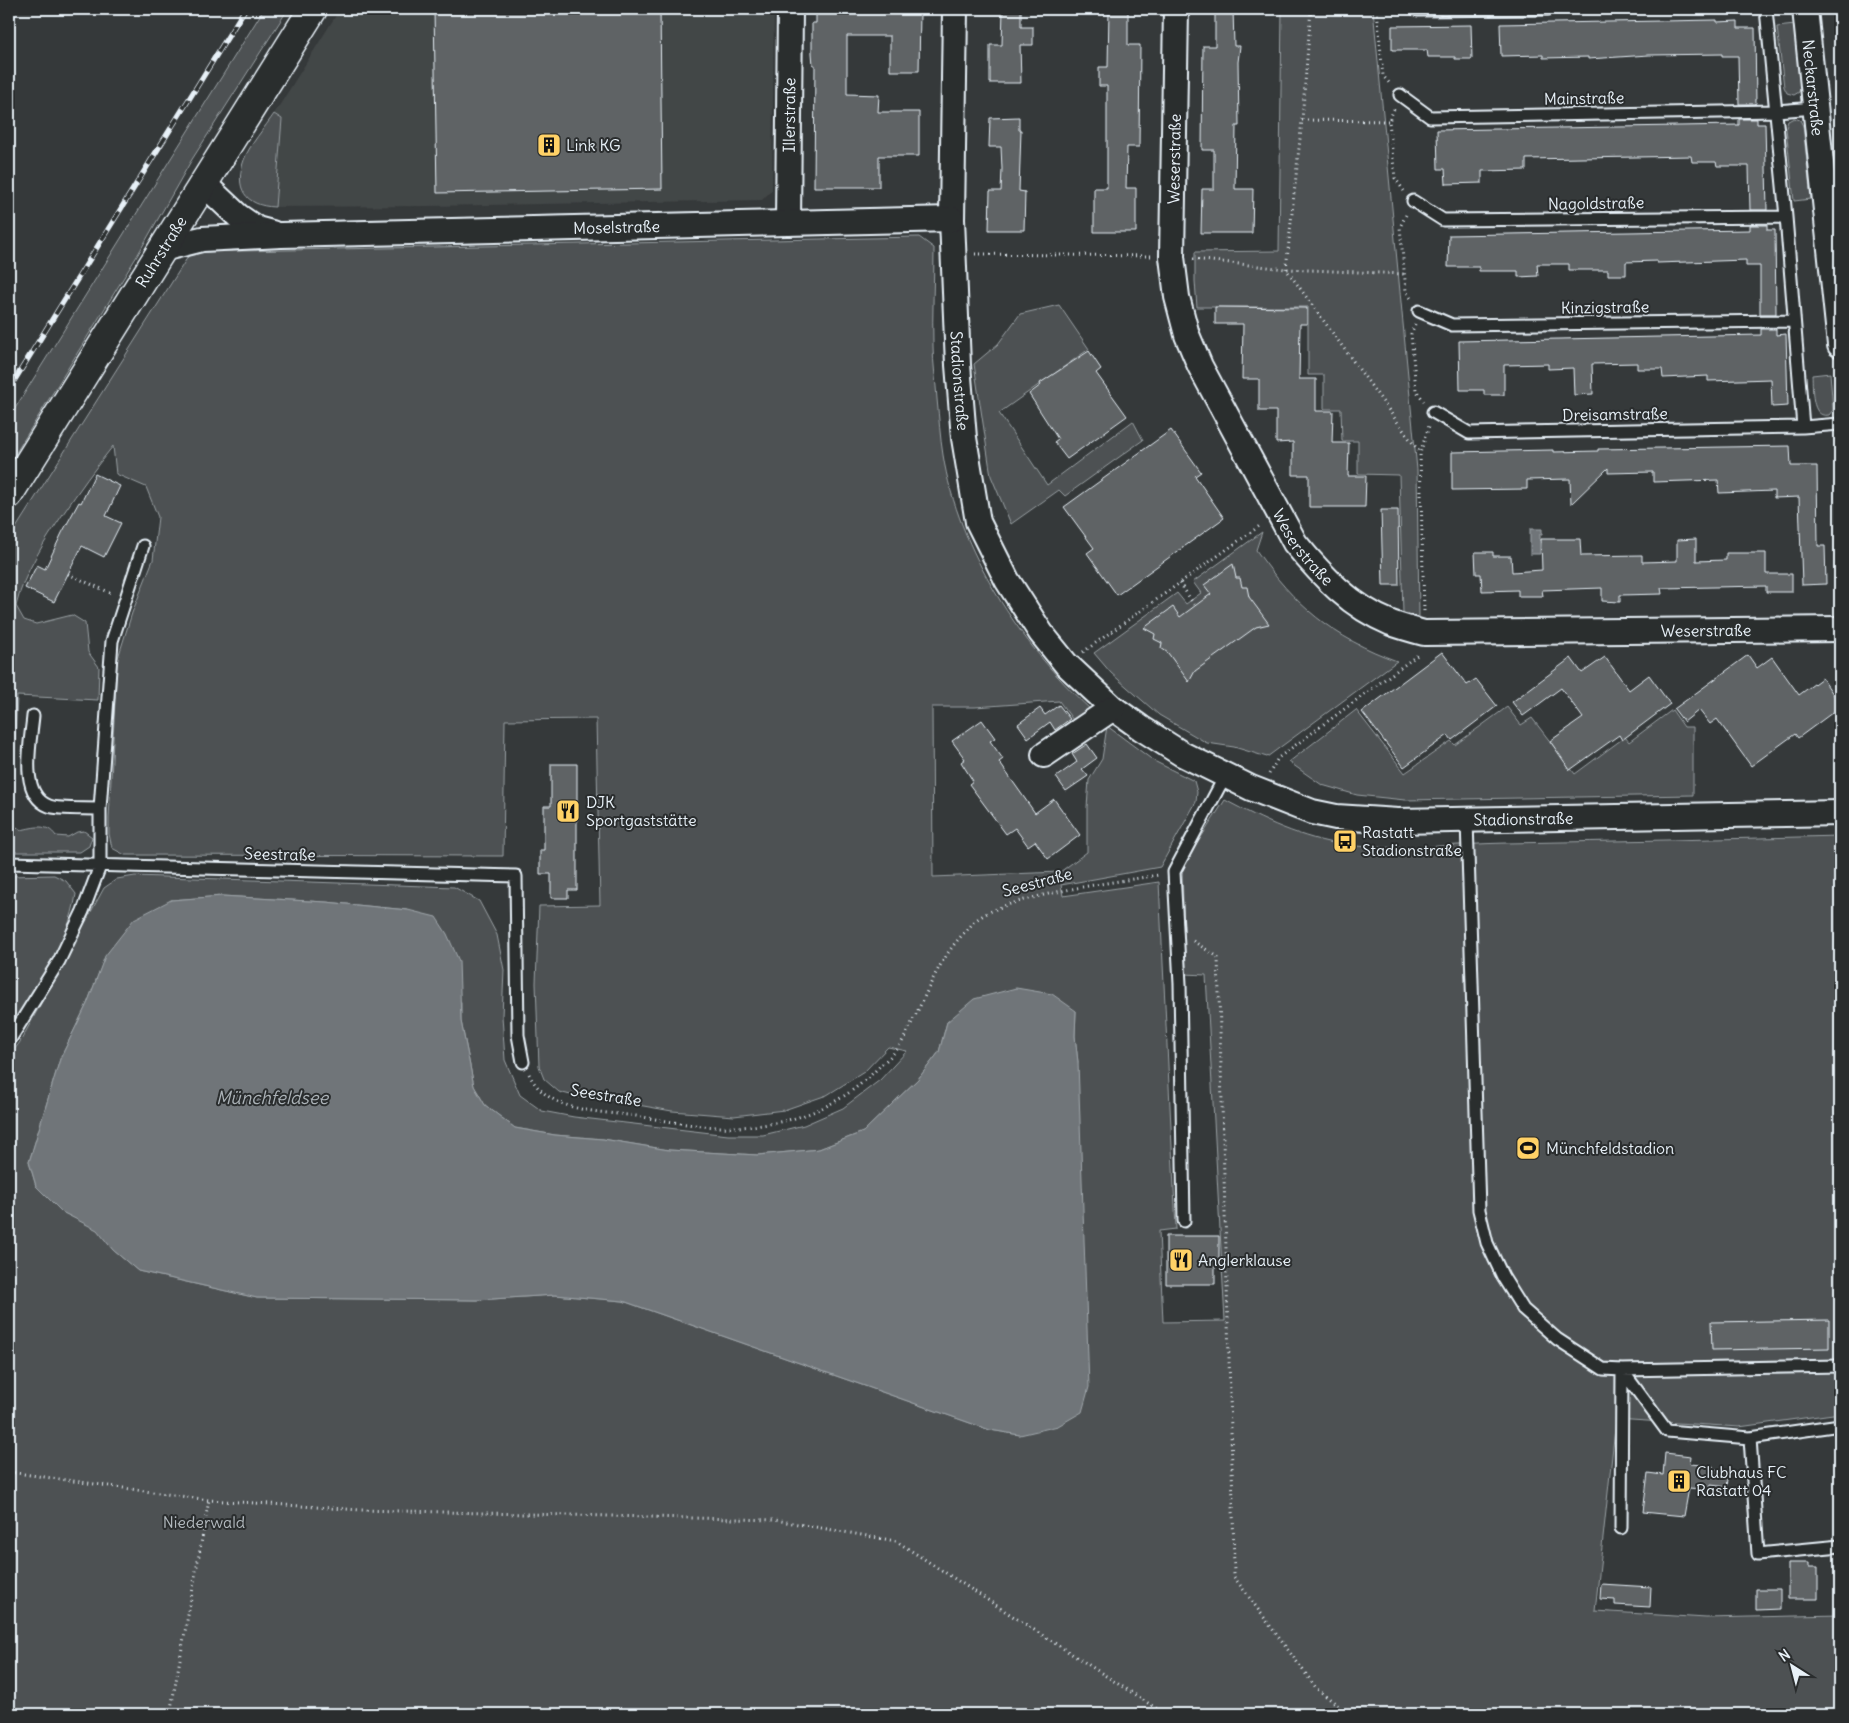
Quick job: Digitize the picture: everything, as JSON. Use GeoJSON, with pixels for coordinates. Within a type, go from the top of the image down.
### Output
{"type":"FeatureCollection","features":[{"type":"Feature","properties":{"kind":"street","name":"Ruhrstraße"},"geometry":{"type":"LineString","coordinates":[[9,494],[313,9]]}},
{"type":"Feature","properties":{"kind":"street","name":"Illerstraße"},"geometry":{"type":"LineString","coordinates":[[788,223],[790,9]]}},
{"type":"Feature","properties":{"kind":"street","name":"Stadionstraße"},"geometry":{"type":"LineString","coordinates":[[955,9],[952,219],[958,365],[963,429],[978,522],[1007,580],[1040,633],[1066,664],[1113,708],[1166,744],[1226,776],[1312,812],[1336,816],[1398,821],[1840,812]]}},
{"type":"Feature","properties":{"kind":"street","name":"Weserstraße"},"geometry":{"type":"LineString","coordinates":[[1176,9],[1172,257],[1177,297],[1187,335],[1200,366],[1277,513],[1295,543],[1314,567],[1338,590],[1372,614],[1392,624],[1424,633],[1840,629]]}},
{"type":"Feature","properties":{"kind":"street","name":"Neckarstraße"},"geometry":{"type":"LineString","coordinates":[[1804,9],[1840,345]]}},
{"type":"Feature","properties":{"kind":"street","name":"Moselstraße"},"geometry":{"type":"LineString","coordinates":[[203,183],[238,216],[257,229],[281,235]]}},
{"type":"Feature","properties":{"kind":"street","name":"Moselstraße"},"geometry":{"type":"LineString","coordinates":[[162,249],[202,239],[281,235],[952,219]]}},
{"type":"Feature","properties":{"kind":"street"},"geometry":{"type":"LineString","coordinates":[[1044,755],[1113,708]]}},
{"type":"Feature","properties":{"kind":"lane"},"geometry":{"type":"LineString","coordinates":[[1416,9],[1548,9]]}},
{"type":"Feature","properties":{"kind":"lane"},"geometry":{"type":"LineString","coordinates":[[1766,9],[1786,217],[1803,427]]}},
{"type":"Feature","properties":{"kind":"lane","name":"Mainstraße"},"geometry":{"type":"LineString","coordinates":[[1400,95],[1430,117],[1776,111],[1815,108]]}},
{"type":"Feature","properties":{"kind":"lane","name":"Nagoldstraße"},"geometry":{"type":"LineString","coordinates":[[1413,201],[1443,220],[1786,217]]}},
{"type":"Feature","properties":{"kind":"lane","name":"Kinzigstraße"},"geometry":{"type":"LineString","coordinates":[[1419,311],[1452,325],[1794,321]]}},
{"type":"Feature","properties":{"kind":"lane","name":"Dreisamstraße"},"geometry":{"type":"LineString","coordinates":[[1433,412],[1469,433],[1803,427],[1840,424]]}},
{"type":"Feature","properties":{"kind":"lane"},"geometry":{"type":"LineString","coordinates":[[9,1041],[59,961],[83,911],[100,866],[100,809],[110,656],[112,641],[142,546]]}},
{"type":"Feature","properties":{"kind":"lane"},"geometry":{"type":"LineString","coordinates":[[33,716],[28,775],[31,787],[37,798],[50,806],[100,809]]}},
{"type":"Feature","properties":{"kind":"lane"},"geometry":{"type":"LineString","coordinates":[[1184,1221],[1180,984],[1174,872],[1226,776]]}},
{"type":"Feature","properties":{"kind":"lane"},"geometry":{"type":"LineString","coordinates":[[1467,820],[1479,1210],[1487,1243],[1503,1277],[1523,1309],[1557,1339],[1603,1369],[1840,1366]]}},
{"type":"Feature","properties":{"kind":"lane","name":"Seestraße"},"geometry":{"type":"LineString","coordinates":[[9,864],[516,876],[518,1035],[523,1062]]}},
{"type":"Feature","properties":{"kind":"lane"},"geometry":{"type":"LineString","coordinates":[[1622,1370],[1667,1431],[1750,1438],[1840,1425]]}},
{"type":"Feature","properties":{"kind":"lane"},"geometry":{"type":"LineString","coordinates":[[1622,1370],[1622,1528]]}},
{"type":"Feature","properties":{"kind":"lane"},"geometry":{"type":"LineString","coordinates":[[1750,1438],[1758,1554],[1840,1546]]}},
{"type":"Feature","properties":{"kind":"path"},"geometry":{"type":"LineString","coordinates":[[1311,9],[1302,120],[1286,269],[1420,452]]}},
{"type":"Feature","properties":{"kind":"path"},"geometry":{"type":"LineString","coordinates":[[1259,791],[1278,758],[1420,654],[1424,633],[1420,452],[1433,412],[1416,390],[1411,334],[1419,311],[1406,291],[1400,227],[1413,201],[1395,178],[1389,121],[1400,95],[1383,76],[1377,9]]}},
{"type":"Feature","properties":{"kind":"path"},"geometry":{"type":"LineString","coordinates":[[1302,120],[1389,121]]}},
{"type":"Feature","properties":{"kind":"path"},"geometry":{"type":"LineString","coordinates":[[953,253],[1172,257],[1286,269],[1404,274]]}},
{"type":"Feature","properties":{"kind":"path"},"geometry":{"type":"LineString","coordinates":[[1066,664],[1277,513]]}},
{"type":"Feature","properties":{"kind":"path"},"geometry":{"type":"LineString","coordinates":[[68,574],[125,600]]}},
{"type":"Feature","properties":{"kind":"path"},"geometry":{"type":"LineString","coordinates":[[1180,583],[1195,606]]}},
{"type":"Feature","properties":{"kind":"path","name":"Seestraße"},"geometry":{"type":"LineString","coordinates":[[523,1062],[533,1082],[547,1096],[564,1105],[586,1110],[718,1127],[770,1124],[814,1113],[846,1096],[898,1048],[915,1017],[929,984],[947,955],[960,937],[979,918],[1010,904],[1057,891],[1174,872]]}},
{"type":"Feature","properties":{"kind":"path"},"geometry":{"type":"LineString","coordinates":[[1176,930],[1218,957],[1234,1577],[1317,1688],[1349,1714]]}},
{"type":"Feature","properties":{"kind":"path"},"geometry":{"type":"LineString","coordinates":[[9,1472],[209,1500],[361,1510],[776,1520],[896,1541],[1165,1714]]}},
{"type":"Feature","properties":{"kind":"path"},"geometry":{"type":"LineString","coordinates":[[170,1714],[209,1500]]}},
{"type":"Feature","properties":{"kind":"shaded area"},"geometry":{"type":"Polygon","coordinates":[[[340,9],[774,9],[772,190],[762,200],[275,207],[282,120],[274,114],[340,9]]]}},
{"type":"Feature","properties":{"kind":"green space"},"geometry":{"type":"Polygon","coordinates":[[[264,9],[288,9],[191,161],[137,256],[9,464],[9,418],[264,9]]]}},
{"type":"Feature","properties":{"kind":"green space"},"geometry":{"type":"Polygon","coordinates":[[[1282,9],[1373,9],[1417,470],[1419,617],[1403,613],[1399,475],[1358,474],[1358,441],[1342,441],[1341,409],[1324,409],[1324,375],[1308,375],[1308,307],[1197,307],[1195,252],[1279,251],[1282,9]]]}},
{"type":"Feature","properties":{"kind":"green space"},"geometry":{"type":"Polygon","coordinates":[[[1795,25],[1801,85],[1799,92],[1794,95],[1787,93],[1784,87],[1777,27],[1795,25]]]}},
{"type":"Feature","properties":{"kind":"green space"},"geometry":{"type":"Polygon","coordinates":[[[274,114],[282,119],[275,207],[265,206],[249,199],[244,194],[240,179],[246,155],[274,114]]]}},
{"type":"Feature","properties":{"kind":"green space"},"geometry":{"type":"Polygon","coordinates":[[[1794,118],[1800,120],[1803,126],[1811,199],[1794,201],[1786,128],[1788,121],[1794,118]]]}},
{"type":"Feature","properties":{"kind":"green space","name":"Niederwald"},"geometry":{"type":"Polygon","coordinates":[[[919,237],[934,248],[933,353],[940,434],[951,491],[978,561],[996,594],[1040,656],[1064,684],[1090,709],[1073,720],[1059,701],[975,707],[932,707],[933,877],[1060,872],[1087,852],[1089,780],[1102,759],[1107,726],[1154,761],[1194,781],[1197,792],[1196,802],[1160,867],[1061,885],[1063,896],[1159,882],[1176,1229],[1159,1231],[1163,1322],[1225,1321],[1206,975],[1185,974],[1182,867],[1225,800],[1253,815],[1298,833],[1329,842],[1365,847],[1840,836],[1840,1413],[1739,1427],[1616,1419],[1595,1611],[1706,1618],[1840,1615],[1840,1714],[9,1714],[9,1057],[20,1042],[104,888],[117,879],[135,876],[454,887],[479,901],[497,935],[504,970],[502,1016],[505,1060],[520,1095],[542,1111],[574,1117],[728,1135],[763,1135],[804,1125],[843,1108],[880,1080],[907,1051],[888,1047],[864,1072],[827,1095],[784,1110],[734,1116],[672,1111],[598,1098],[578,1097],[559,1092],[544,1079],[539,1066],[536,983],[539,906],[600,905],[596,719],[505,720],[503,856],[125,855],[112,848],[109,834],[109,819],[117,661],[132,613],[153,560],[158,517],[146,487],[116,474],[113,446],[75,496],[42,547],[24,581],[16,606],[24,620],[36,624],[72,615],[85,623],[88,652],[99,667],[98,700],[17,696],[12,814],[14,825],[21,830],[36,827],[49,829],[56,836],[68,837],[77,832],[84,831],[92,837],[89,846],[80,852],[9,852],[9,539],[191,252],[919,237]],[[222,896],[171,900],[105,957],[87,1004],[60,1059],[29,1162],[36,1186],[62,1212],[97,1229],[113,1250],[138,1271],[257,1298],[477,1300],[555,1295],[623,1301],[990,1430],[1020,1435],[1078,1062],[1075,1036],[1076,1011],[947,1022],[939,1052],[918,1079],[863,1132],[819,1149],[758,1155],[669,1150],[603,1139],[555,1135],[515,1128],[485,1105],[474,1086],[461,1021],[461,1003],[408,910],[326,902],[222,896]]]}},
{"type":"Feature","properties":{"kind":"green space"},"geometry":{"type":"Polygon","coordinates":[[[1059,305],[1089,349],[999,413],[1047,485],[1133,421],[1143,440],[1065,496],[1059,490],[1011,524],[991,476],[974,364],[998,344],[1020,314],[1059,305]]]}},
{"type":"Feature","properties":{"kind":"green space"},"geometry":{"type":"Polygon","coordinates":[[[1830,373],[1833,410],[1829,415],[1823,415],[1818,412],[1814,401],[1812,375],[1830,373]]]}},
{"type":"Feature","properties":{"kind":"green space"},"geometry":{"type":"Polygon","coordinates":[[[1262,532],[1256,550],[1270,570],[1300,603],[1317,618],[1353,642],[1397,661],[1267,757],[1234,747],[1207,743],[1159,715],[1111,673],[1094,653],[1177,593],[1186,604],[1201,593],[1193,582],[1262,532]]]}},
{"type":"Feature","properties":{"kind":"green space"},"geometry":{"type":"Polygon","coordinates":[[[1507,707],[1521,725],[1532,718],[1575,774],[1625,737],[1629,742],[1672,710],[1684,727],[1693,727],[1693,795],[1405,800],[1357,795],[1322,785],[1289,762],[1356,710],[1405,773],[1451,741],[1455,745],[1507,707]]]}},
{"type":"Feature","properties":{"kind":"green space"},"geometry":{"type":"Polygon","coordinates":[[[54,875],[66,881],[76,894],[72,912],[66,931],[49,967],[9,1034],[9,876],[54,875]]]}},
{"type":"Feature","properties":{"kind":"water"},"geometry":{"type":"Polygon","coordinates":[[[1530,529],[1542,529],[1542,534],[1540,534],[1540,554],[1530,554],[1530,529]]]}},
{"type":"Feature","properties":{"kind":"water","name":"Münchfeldsee"},"geometry":{"type":"Polygon","coordinates":[[[222,896],[326,902],[408,910],[436,917],[447,934],[459,961],[461,1021],[474,1086],[485,1105],[515,1128],[555,1135],[603,1139],[669,1150],[758,1155],[819,1149],[863,1132],[918,1079],[939,1052],[947,1022],[974,999],[1016,988],[1052,994],[1076,1011],[1075,1036],[1078,1062],[1089,1387],[1082,1412],[1058,1426],[1020,1435],[990,1430],[623,1301],[555,1295],[477,1300],[257,1298],[138,1271],[113,1250],[97,1230],[62,1212],[36,1186],[29,1162],[60,1059],[87,1004],[105,956],[134,919],[171,900],[222,896]]]}},
{"type":"Feature","properties":{"kind":"building","name":"Link KG"},"geometry":{"type":"Polygon","coordinates":[[[434,9],[660,9],[662,189],[437,193],[434,9]]]}},
{"type":"Feature","properties":{"kind":"building"},"geometry":{"type":"Polygon","coordinates":[[[816,9],[894,12],[894,9],[918,9],[918,12],[920,12],[919,71],[890,71],[890,36],[847,36],[847,94],[879,95],[878,112],[919,112],[919,156],[879,156],[879,187],[814,187],[815,65],[813,65],[812,53],[812,23],[816,23],[816,9]]]}},
{"type":"Feature","properties":{"kind":"building"},"geometry":{"type":"Polygon","coordinates":[[[1003,9],[1021,9],[1021,27],[1033,27],[1033,45],[1020,45],[1021,83],[990,83],[990,45],[1002,45],[1003,9]]]}},
{"type":"Feature","properties":{"kind":"building"},"geometry":{"type":"Polygon","coordinates":[[[1109,9],[1128,9],[1128,45],[1140,45],[1139,147],[1127,147],[1126,188],[1136,188],[1136,232],[1094,232],[1094,188],[1107,188],[1107,86],[1099,86],[1099,67],[1108,67],[1109,9]]]}},
{"type":"Feature","properties":{"kind":"building"},"geometry":{"type":"Polygon","coordinates":[[[1215,9],[1233,9],[1234,46],[1240,46],[1238,62],[1239,126],[1236,126],[1235,189],[1253,189],[1252,233],[1201,233],[1202,189],[1214,189],[1214,150],[1202,150],[1203,46],[1215,46],[1215,9]]]}},
{"type":"Feature","properties":{"kind":"building"},"geometry":{"type":"Polygon","coordinates":[[[1717,20],[1717,22],[1738,21],[1738,28],[1755,28],[1756,104],[1739,104],[1738,56],[1722,56],[1722,54],[1649,55],[1588,59],[1588,57],[1543,58],[1543,55],[1501,56],[1500,24],[1717,20]]]}},
{"type":"Feature","properties":{"kind":"building"},"geometry":{"type":"Polygon","coordinates":[[[1471,25],[1472,59],[1428,57],[1427,50],[1392,50],[1392,26],[1471,25]]]}},
{"type":"Feature","properties":{"kind":"building"},"geometry":{"type":"Polygon","coordinates":[[[1019,117],[1019,130],[1021,130],[1019,191],[1025,192],[1024,230],[989,230],[990,191],[1001,191],[1002,169],[1001,147],[989,147],[990,118],[1019,117]]]}},
{"type":"Feature","properties":{"kind":"building"},"geometry":{"type":"Polygon","coordinates":[[[1739,119],[1757,119],[1757,124],[1765,124],[1767,210],[1750,210],[1749,166],[1717,166],[1716,162],[1692,162],[1691,156],[1526,159],[1526,170],[1482,171],[1482,183],[1446,184],[1445,169],[1438,169],[1437,130],[1739,125],[1739,119]]]}},
{"type":"Feature","properties":{"kind":"building"},"geometry":{"type":"Polygon","coordinates":[[[1750,225],[1767,225],[1767,230],[1775,230],[1776,314],[1760,314],[1760,266],[1746,266],[1746,260],[1657,263],[1657,261],[1626,262],[1626,275],[1608,275],[1608,270],[1569,270],[1569,264],[1537,264],[1538,276],[1518,277],[1518,271],[1479,271],[1479,267],[1448,267],[1449,235],[1750,230],[1750,225]]]}},
{"type":"Feature","properties":{"kind":"building"},"geometry":{"type":"Polygon","coordinates":[[[1215,307],[1307,308],[1307,324],[1300,324],[1299,379],[1316,379],[1316,411],[1333,411],[1332,443],[1349,443],[1348,476],[1366,476],[1365,507],[1309,507],[1309,475],[1293,475],[1293,442],[1276,443],[1276,411],[1259,411],[1259,379],[1242,379],[1243,324],[1215,324],[1215,307]]]}},
{"type":"Feature","properties":{"kind":"building"},"geometry":{"type":"Polygon","coordinates":[[[1761,329],[1776,329],[1776,335],[1786,334],[1788,406],[1772,407],[1771,379],[1708,381],[1708,376],[1663,378],[1662,369],[1637,369],[1637,363],[1592,364],[1593,394],[1574,395],[1573,368],[1548,369],[1548,364],[1504,365],[1504,395],[1484,395],[1484,390],[1460,390],[1459,341],[1761,335],[1761,329]]]}},
{"type":"Feature","properties":{"kind":"building"},"geometry":{"type":"Polygon","coordinates":[[[1089,351],[1101,369],[1096,373],[1127,416],[1067,459],[1054,442],[1058,439],[1029,394],[1041,385],[1040,383],[1089,351]]]}},
{"type":"Feature","properties":{"kind":"building"},"geometry":{"type":"Polygon","coordinates":[[[1171,430],[1201,472],[1195,476],[1224,518],[1117,595],[1087,553],[1094,548],[1064,507],[1171,430]]]}},
{"type":"Feature","properties":{"kind":"building"},"geometry":{"type":"Polygon","coordinates":[[[1790,446],[1791,466],[1817,466],[1818,546],[1825,546],[1826,584],[1802,585],[1799,497],[1774,498],[1774,491],[1719,493],[1718,480],[1653,482],[1653,472],[1608,473],[1608,468],[1571,504],[1570,479],[1527,480],[1527,489],[1452,490],[1452,452],[1553,450],[1553,452],[1598,451],[1598,449],[1790,446]]]}},
{"type":"Feature","properties":{"kind":"building"},"geometry":{"type":"Polygon","coordinates":[[[95,474],[120,486],[106,516],[121,523],[104,557],[82,546],[54,602],[25,588],[37,565],[45,569],[62,533],[79,502],[81,503],[95,474]]]}},
{"type":"Feature","properties":{"kind":"building"},"geometry":{"type":"Polygon","coordinates":[[[1381,510],[1398,510],[1399,585],[1383,585],[1381,510]]]}},
{"type":"Feature","properties":{"kind":"building"},"geometry":{"type":"Polygon","coordinates":[[[1541,539],[1580,539],[1581,556],[1642,555],[1642,562],[1677,561],[1677,540],[1696,539],[1696,561],[1726,560],[1726,553],[1766,553],[1766,574],[1792,574],[1792,592],[1766,592],[1766,586],[1661,588],[1662,594],[1620,595],[1620,602],[1602,601],[1602,588],[1542,590],[1543,596],[1518,596],[1518,590],[1482,591],[1481,574],[1476,574],[1475,552],[1493,552],[1493,556],[1511,556],[1512,572],[1542,570],[1541,539]]]}},
{"type":"Feature","properties":{"kind":"building"},"geometry":{"type":"Polygon","coordinates":[[[1233,564],[1236,578],[1240,578],[1242,587],[1247,587],[1249,597],[1269,624],[1256,627],[1195,671],[1189,682],[1168,653],[1161,648],[1162,643],[1154,639],[1155,634],[1144,628],[1173,607],[1180,617],[1211,594],[1204,585],[1233,564]]]}},
{"type":"Feature","properties":{"kind":"building"},"geometry":{"type":"Polygon","coordinates":[[[1442,652],[1467,685],[1476,679],[1497,706],[1452,740],[1448,735],[1404,767],[1362,712],[1442,652]]]}},
{"type":"Feature","properties":{"kind":"building"},"geometry":{"type":"Polygon","coordinates":[[[1748,655],[1757,668],[1772,657],[1799,695],[1822,678],[1840,704],[1840,707],[1798,738],[1795,734],[1751,766],[1717,719],[1710,724],[1699,710],[1684,722],[1674,709],[1748,655]]]}},
{"type":"Feature","properties":{"kind":"building"},"geometry":{"type":"Polygon","coordinates":[[[1605,657],[1629,690],[1649,675],[1670,704],[1622,740],[1619,735],[1570,770],[1550,741],[1583,718],[1561,688],[1523,716],[1512,702],[1571,658],[1582,673],[1605,657]]]}},
{"type":"Feature","properties":{"kind":"building"},"geometry":{"type":"Polygon","coordinates":[[[1059,705],[1070,719],[1055,730],[1050,722],[1028,738],[1018,724],[1040,708],[1045,715],[1059,705]]]}},
{"type":"Feature","properties":{"kind":"building"},"geometry":{"type":"Polygon","coordinates":[[[982,720],[995,738],[990,741],[1003,759],[999,762],[1035,813],[1054,799],[1080,835],[1048,859],[1035,841],[1028,846],[1015,828],[1006,834],[969,784],[973,781],[961,762],[965,759],[952,741],[982,720]]]}},
{"type":"Feature","properties":{"kind":"building"},"geometry":{"type":"Polygon","coordinates":[[[1087,744],[1097,758],[1082,769],[1088,776],[1066,791],[1056,777],[1077,762],[1072,754],[1087,744]]]}},
{"type":"Feature","properties":{"kind":"building"},"geometry":{"type":"Polygon","coordinates":[[[551,764],[577,764],[577,890],[568,890],[568,898],[551,898],[551,874],[540,874],[540,850],[544,850],[544,806],[551,806],[551,764]]]}},
{"type":"Feature","properties":{"kind":"building"},"geometry":{"type":"Polygon","coordinates":[[[1166,1236],[1219,1236],[1219,1265],[1215,1265],[1215,1284],[1166,1284],[1166,1236]]]}},
{"type":"Feature","properties":{"kind":"building"},"geometry":{"type":"Polygon","coordinates":[[[1829,1320],[1829,1348],[1712,1350],[1711,1322],[1829,1320]]]}},
{"type":"Feature","properties":{"kind":"building","name":"Clubhaus FC Rastatt 04"},"geometry":{"type":"Polygon","coordinates":[[[1665,1453],[1691,1456],[1690,1464],[1713,1466],[1713,1469],[1729,1471],[1727,1487],[1711,1485],[1710,1490],[1689,1488],[1684,1516],[1643,1512],[1648,1473],[1663,1475],[1665,1453]]]}},
{"type":"Feature","properties":{"kind":"building"},"geometry":{"type":"Polygon","coordinates":[[[1788,1563],[1809,1563],[1809,1567],[1818,1567],[1818,1599],[1788,1599],[1788,1563]]]}},
{"type":"Feature","properties":{"kind":"building"},"geometry":{"type":"Polygon","coordinates":[[[1601,1584],[1651,1587],[1650,1607],[1615,1605],[1615,1600],[1600,1599],[1601,1584]]]}},
{"type":"Feature","properties":{"kind":"building"},"geometry":{"type":"Polygon","coordinates":[[[1756,1589],[1780,1589],[1780,1609],[1756,1610],[1756,1589]]]}},
{"type":"Feature","properties":{"kind":"railway"},"geometry":{"type":"LineString","coordinates":[[9,389],[245,9]]}},
{"type":"Feature","properties":{"kind":"place","name":"Link KG"},"geometry":{"type":"Point","coordinates":[549,145]}},
{"type":"Feature","properties":{"kind":"place","name":"DJK Sportgaststätte"},"geometry":{"type":"Point","coordinates":[568,811]}},
{"type":"Feature","properties":{"kind":"place","name":"Rastatt Stadionstraße"},"geometry":{"type":"Point","coordinates":[1345,841]}},
{"type":"Feature","properties":{"kind":"place","name":"Münchfeldstadion"},"geometry":{"type":"Point","coordinates":[1528,1148]}},
{"type":"Feature","properties":{"kind":"place","name":"Anglerklause"},"geometry":{"type":"Point","coordinates":[1181,1260]}},
{"type":"Feature","properties":{"kind":"place","name":"Clubhaus FC Rastatt 04"},"geometry":{"type":"Point","coordinates":[1679,1481]}}]}
